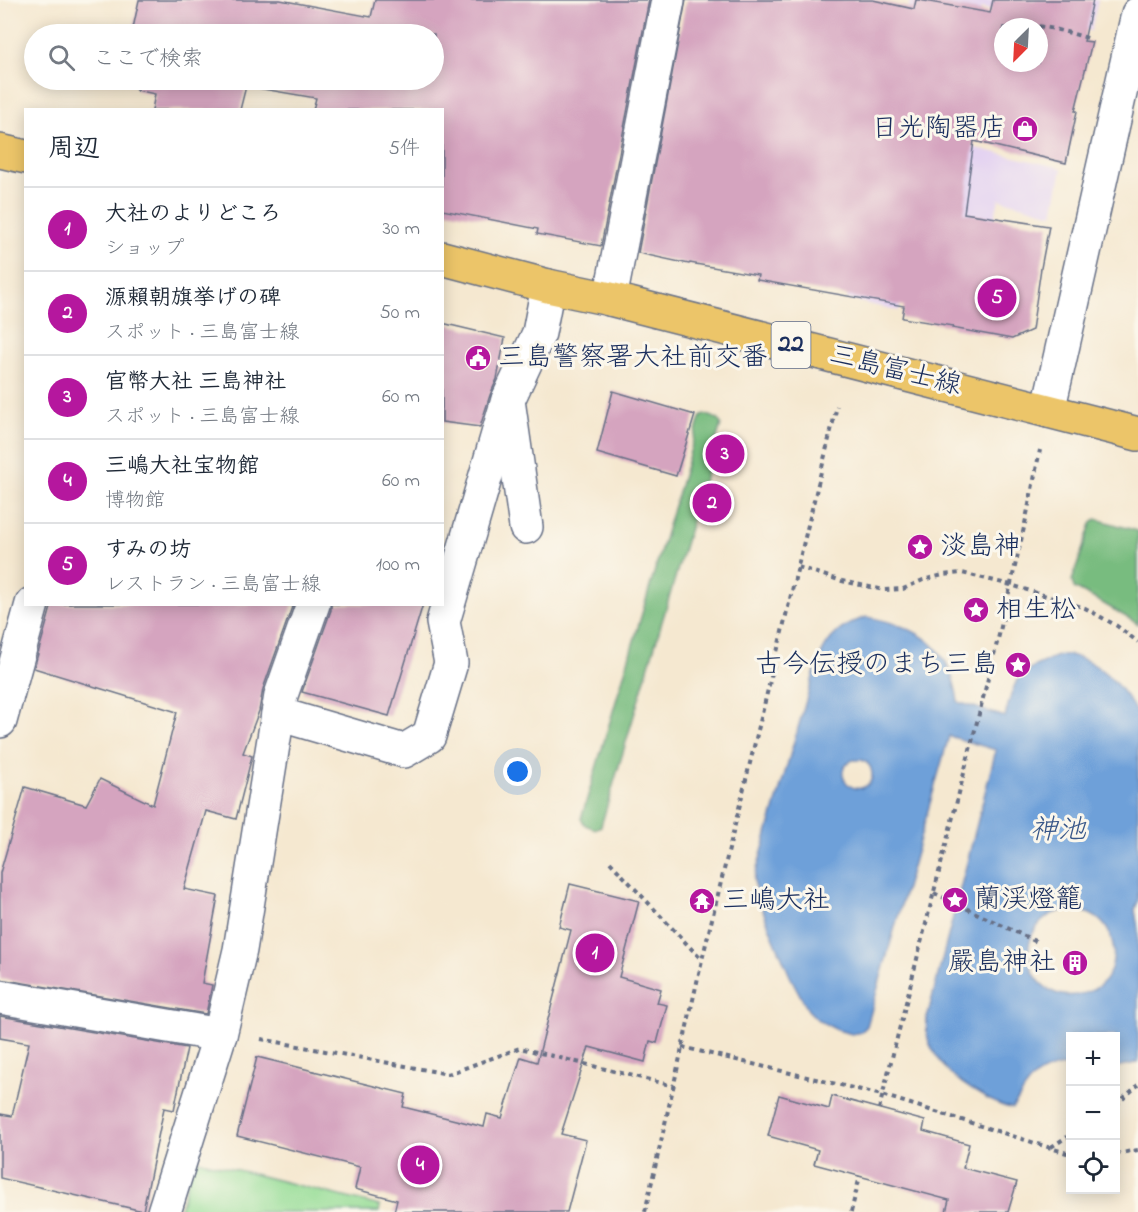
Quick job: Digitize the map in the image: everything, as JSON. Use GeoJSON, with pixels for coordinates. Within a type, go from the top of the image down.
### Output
{"type":"FeatureCollection","features":[{"type":"Feature","properties":{"kind":"main road"},"geometry":{"type":"LineString","coordinates":[[0,151],[24,157]]}},
{"type":"Feature","properties":{"kind":"main road","name":"三島富士線"},"geometry":{"type":"LineString","coordinates":[[444,259],[1138,434]]}},
{"type":"Feature","properties":{"kind":"street"},"geometry":{"type":"LineString","coordinates":[[610,299],[668,0]]}},
{"type":"Feature","properties":{"kind":"street"},"geometry":{"type":"LineString","coordinates":[[1048,411],[1138,14]]}},
{"type":"Feature","properties":{"kind":"street"},"geometry":{"type":"LineString","coordinates":[[278,714],[404,751],[429,736],[451,663],[443,622],[508,400],[539,333],[548,286]]}},
{"type":"Feature","properties":{"kind":"street"},"geometry":{"type":"LineString","coordinates":[[508,400],[526,527]]}},
{"type":"Feature","properties":{"kind":"street"},"geometry":{"type":"LineString","coordinates":[[0,721],[12,634],[31,606]]}},
{"type":"Feature","properties":{"kind":"street"},"geometry":{"type":"LineString","coordinates":[[164,1212],[221,1033],[240,950],[281,695],[312,606]]}},
{"type":"Feature","properties":{"kind":"street"},"geometry":{"type":"LineString","coordinates":[[0,996],[221,1033]]}},
{"type":"Feature","properties":{"kind":"path"},"geometry":{"type":"LineString","coordinates":[[1048,28],[1130,48]]}},
{"type":"Feature","properties":{"kind":"path"},"geometry":{"type":"LineString","coordinates":[[645,1212],[702,960],[837,406]]}},
{"type":"Feature","properties":{"kind":"path"},"geometry":{"type":"LineString","coordinates":[[879,1109],[1011,585],[1048,411]]}},
{"type":"Feature","properties":{"kind":"path"},"geometry":{"type":"LineString","coordinates":[[798,567],[842,581],[885,590],[903,589],[922,580],[962,573],[1011,585],[1085,608],[1117,626],[1138,642]]}},
{"type":"Feature","properties":{"kind":"path"},"geometry":{"type":"LineString","coordinates":[[610,862],[702,960]]}},
{"type":"Feature","properties":{"kind":"path"},"geometry":{"type":"LineString","coordinates":[[934,893],[1039,943]]}},
{"type":"Feature","properties":{"kind":"path"},"geometry":{"type":"LineString","coordinates":[[221,1033],[448,1074],[520,1048],[674,1086]]}},
{"type":"Feature","properties":{"kind":"path"},"geometry":{"type":"LineString","coordinates":[[682,1047],[882,1095],[1066,1153]]}},
{"type":"Feature","properties":{"kind":"path"},"geometry":{"type":"LineString","coordinates":[[1120,1101],[1138,1085]]}},
{"type":"Feature","properties":{"kind":"path"},"geometry":{"type":"LineString","coordinates":[[1050,1148],[1066,1138]]}},
{"type":"Feature","properties":{"kind":"path"},"geometry":{"type":"LineString","coordinates":[[1120,1153],[1138,1150]]}},
{"type":"Feature","properties":{"kind":"path"},"geometry":{"type":"LineString","coordinates":[[851,1212],[860,1176]]}},
{"type":"Feature","properties":{"kind":"shaded area"},"geometry":{"type":"Polygon","coordinates":[[[910,0],[1098,0],[1091,31],[1048,22],[1048,18],[1029,18],[981,8],[964,82],[967,146],[1062,168],[1053,214],[999,199],[994,221],[914,233],[899,311],[847,299],[910,0]]]}},
{"type":"Feature","properties":{"kind":"green space"},"geometry":{"type":"Polygon","coordinates":[[[704,414],[718,419],[721,424],[601,826],[595,829],[585,825],[581,819],[700,418],[704,414]]]}},
{"type":"Feature","properties":{"kind":"green space"},"geometry":{"type":"Polygon","coordinates":[[[1096,519],[1138,531],[1138,624],[1074,588],[1072,581],[1091,524],[1096,519]]]}},
{"type":"Feature","properties":{"kind":"green space"},"geometry":{"type":"Polygon","coordinates":[[[194,1159],[380,1206],[379,1212],[179,1212],[194,1159]]]}},
{"type":"Feature","properties":{"kind":"water","name":"神池"},"geometry":{"type":"Polygon","coordinates":[[[867,617],[902,626],[917,633],[940,653],[948,666],[958,702],[1005,717],[1012,691],[1021,676],[1036,666],[1065,655],[1079,658],[1100,669],[1110,677],[1133,706],[1138,716],[1138,900],[1135,910],[1138,930],[1138,1062],[1120,1066],[1120,1032],[1066,1032],[1066,1066],[1050,1069],[1036,1076],[1012,1108],[979,1094],[955,1078],[933,1050],[927,1036],[927,1018],[996,750],[949,736],[867,1026],[861,1032],[852,1034],[837,1030],[818,1020],[808,1010],[773,936],[756,893],[754,879],[815,670],[825,647],[841,630],[867,617]],[[853,760],[845,766],[843,771],[844,780],[855,788],[864,787],[872,777],[869,765],[862,760],[853,760]],[[1064,910],[1049,916],[1035,929],[1029,943],[1029,958],[1033,972],[1041,984],[1053,992],[1068,996],[1085,993],[1105,981],[1114,954],[1110,936],[1100,921],[1092,915],[1076,910],[1064,910]]]}},
{"type":"Feature","properties":{"kind":"building"},"geometry":{"type":"Polygon","coordinates":[[[139,0],[280,0],[371,17],[375,0],[649,0],[601,246],[537,234],[538,229],[444,210],[444,108],[314,108],[316,98],[269,90],[444,90],[444,24],[134,24],[139,0]]]}},
{"type":"Feature","properties":{"kind":"building"},"geometry":{"type":"Polygon","coordinates":[[[686,0],[873,0],[914,9],[916,0],[919,0],[990,13],[993,0],[1093,0],[1084,41],[1092,42],[1075,111],[1077,111],[1066,163],[974,141],[964,213],[1049,226],[1032,330],[1012,339],[952,328],[953,326],[902,318],[904,306],[757,280],[758,275],[638,253],[686,0]]]}},
{"type":"Feature","properties":{"kind":"building"},"geometry":{"type":"Polygon","coordinates":[[[136,90],[245,90],[240,108],[152,108],[155,94],[136,90]]]}},
{"type":"Feature","properties":{"kind":"building"},"geometry":{"type":"Polygon","coordinates":[[[444,323],[505,338],[497,379],[480,427],[444,422],[444,323]]]}},
{"type":"Feature","properties":{"kind":"building"},"geometry":{"type":"Polygon","coordinates":[[[613,391],[695,415],[676,476],[597,453],[613,391]]]}},
{"type":"Feature","properties":{"kind":"building"},"geometry":{"type":"Polygon","coordinates":[[[51,606],[292,606],[263,689],[259,711],[243,753],[252,756],[236,819],[206,811],[184,889],[218,896],[202,983],[212,985],[206,1014],[0,979],[0,873],[25,787],[86,805],[100,779],[153,805],[177,712],[34,668],[51,606]]]}},
{"type":"Feature","properties":{"kind":"building"},"geometry":{"type":"Polygon","coordinates":[[[331,606],[422,606],[389,716],[302,692],[331,606]]]}},
{"type":"Feature","properties":{"kind":"building"},"geometry":{"type":"Polygon","coordinates":[[[570,884],[639,901],[619,977],[661,989],[657,1003],[667,1005],[657,1043],[650,1041],[645,1062],[589,1047],[561,1134],[586,1140],[567,1212],[394,1212],[397,1200],[355,1189],[360,1167],[237,1136],[257,1057],[406,1094],[403,1107],[484,1127],[487,1114],[502,1118],[521,1057],[537,1062],[571,930],[559,927],[570,884]]]}},
{"type":"Feature","properties":{"kind":"building"},"geometry":{"type":"Polygon","coordinates":[[[0,1016],[187,1048],[174,1110],[164,1108],[143,1211],[0,1178],[0,1114],[12,1116],[29,1043],[0,1038],[0,1016]]]}},
{"type":"Feature","properties":{"kind":"building"},"geometry":{"type":"Polygon","coordinates":[[[779,1095],[829,1109],[832,1096],[925,1121],[923,1131],[969,1144],[963,1168],[1017,1182],[1008,1212],[946,1212],[949,1200],[814,1164],[818,1150],[768,1136],[779,1095]]]}},
{"type":"Feature","properties":{"kind":"place","name":"日光陶器店"},"geometry":{"type":"Point","coordinates":[1025,129]}},
{"type":"Feature","properties":{"kind":"place","name":"すみの坊"},"geometry":{"type":"Point","coordinates":[997,298]}},
{"type":"Feature","properties":{"kind":"place","name":"三島警察署大社前交番"},"geometry":{"type":"Point","coordinates":[478,358]}},
{"type":"Feature","properties":{"kind":"place","name":"官幣大社 三島神社"},"geometry":{"type":"Point","coordinates":[725,454]}},
{"type":"Feature","properties":{"kind":"place","name":"源賴朝旗挙げの碑"},"geometry":{"type":"Point","coordinates":[712,503]}},
{"type":"Feature","properties":{"kind":"place","name":"淡島神"},"geometry":{"type":"Point","coordinates":[920,547]}},
{"type":"Feature","properties":{"kind":"place","name":"相生松"},"geometry":{"type":"Point","coordinates":[976,610]}},
{"type":"Feature","properties":{"kind":"place","name":"古今伝授のまち三島"},"geometry":{"type":"Point","coordinates":[1018,665]}},
{"type":"Feature","properties":{"kind":"place","name":"蘭渓燈籠"},"geometry":{"type":"Point","coordinates":[955,900]}},
{"type":"Feature","properties":{"kind":"place","name":"三嶋大社"},"geometry":{"type":"Point","coordinates":[702,901]}},
{"type":"Feature","properties":{"kind":"place","name":"大社のよりどころ"},"geometry":{"type":"Point","coordinates":[595,953]}},
{"type":"Feature","properties":{"kind":"place","name":"嚴島神社"},"geometry":{"type":"Point","coordinates":[1075,963]}},
{"type":"Feature","properties":{"kind":"place","name":"三嶋大社宝物館"},"geometry":{"type":"Point","coordinates":[420,1165]}}]}
